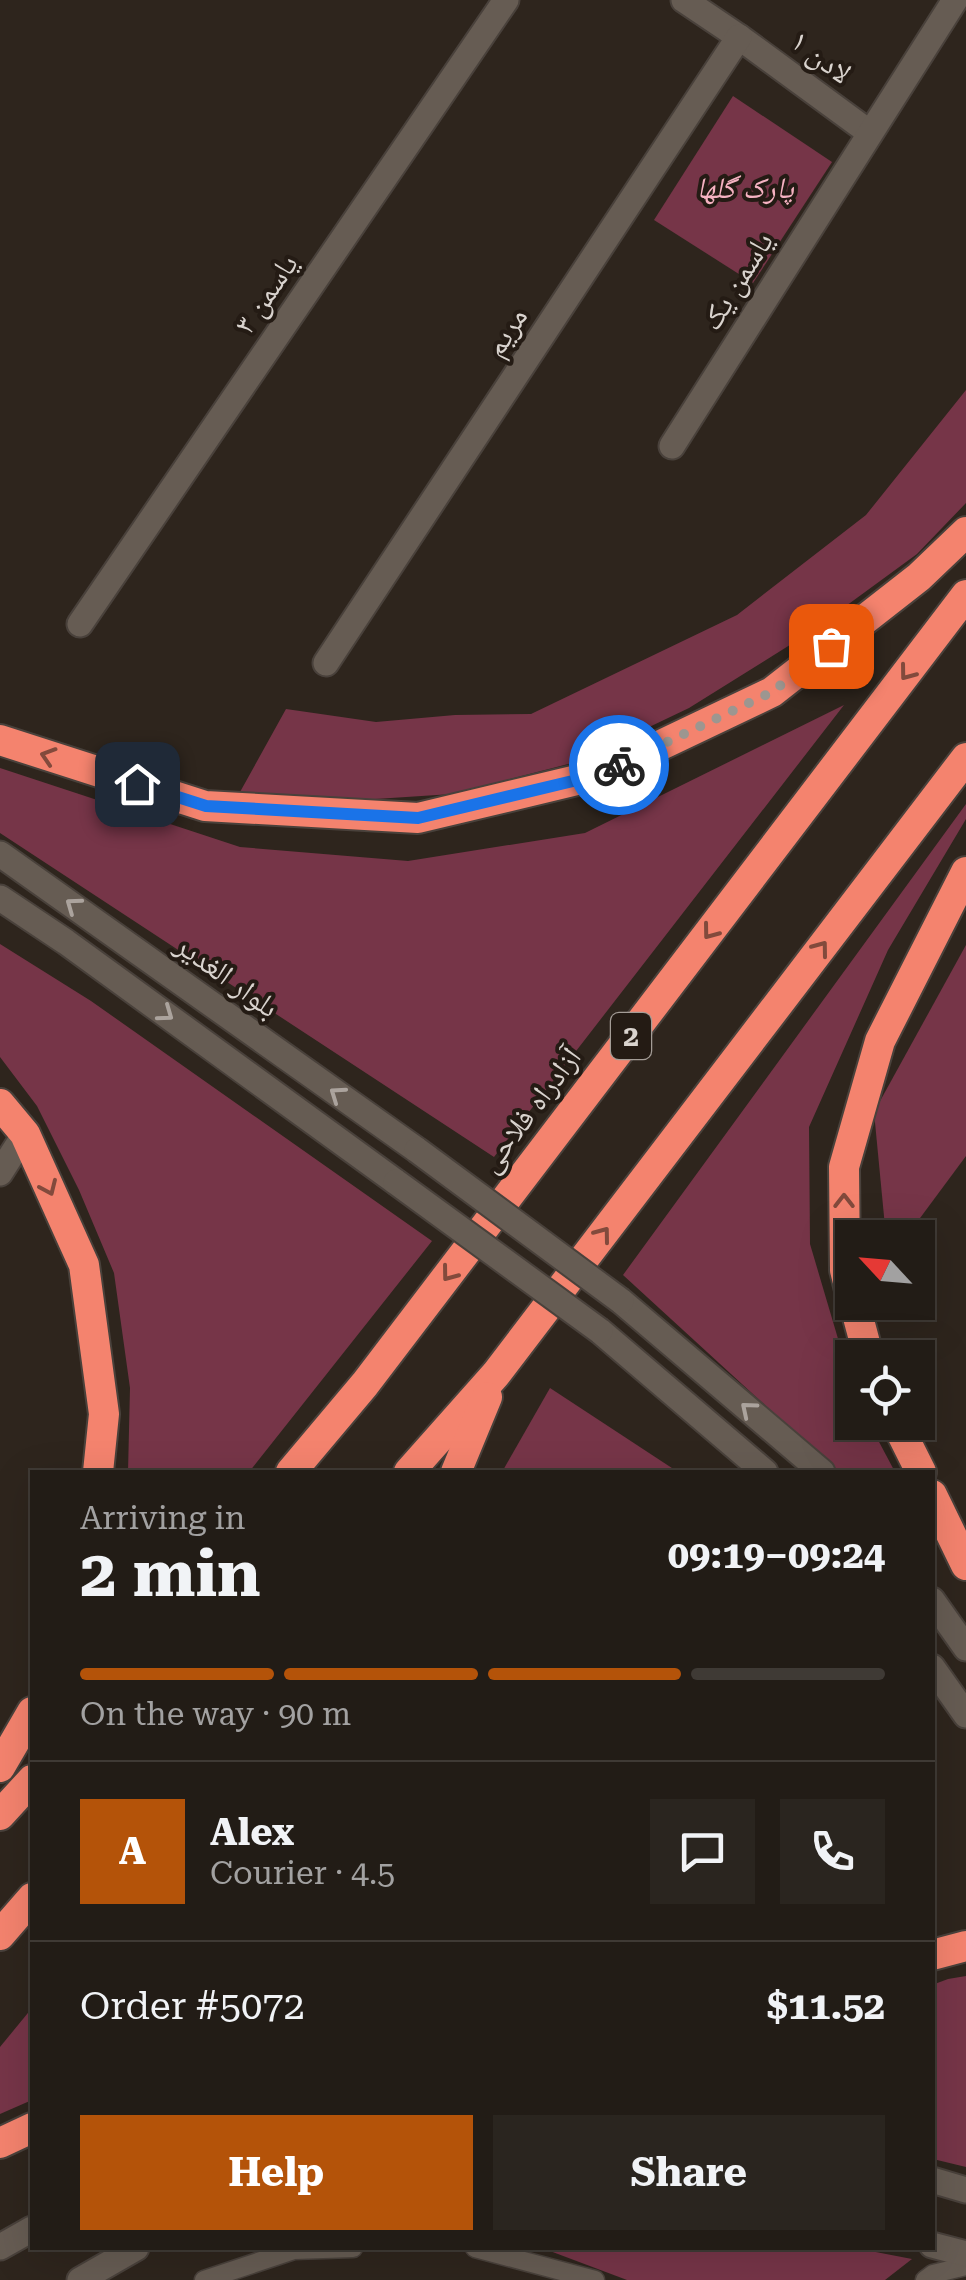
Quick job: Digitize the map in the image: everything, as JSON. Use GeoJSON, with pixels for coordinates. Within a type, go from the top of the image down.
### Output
{"type":"FeatureCollection","features":[{"type":"Feature","properties":{"kind":"highway"},"geometry":{"type":"LineString","coordinates":[[0,740],[206,806],[418,818],[598,775],[772,692],[919,577],[966,532]]}},
{"type":"Feature","properties":{"kind":"highway","name":"آزادراه فلاحی"},"geometry":{"type":"LineString","coordinates":[[293,1470],[389,1353],[966,596]]}},
{"type":"Feature","properties":{"kind":"highway"},"geometry":{"type":"LineString","coordinates":[[411,1470],[496,1374],[966,758]]}},
{"type":"Feature","properties":{"kind":"highway"},"geometry":{"type":"LineString","coordinates":[[845,1220],[844,1168],[880,1041],[966,872]]}},
{"type":"Feature","properties":{"kind":"highway"},"geometry":{"type":"LineString","coordinates":[[0,1104],[25,1134],[84,1265],[104,1414],[98,1470]]}},
{"type":"Feature","properties":{"kind":"highway"},"geometry":{"type":"LineString","coordinates":[[457,1470],[496,1374]]}},
{"type":"Feature","properties":{"kind":"highway"},"geometry":{"type":"LineString","coordinates":[[905,1440],[920,1470]]}},
{"type":"Feature","properties":{"kind":"highway"},"geometry":{"type":"LineString","coordinates":[[935,1501],[966,1565]]}},
{"type":"Feature","properties":{"kind":"highway"},"geometry":{"type":"LineString","coordinates":[[0,1767],[30,1715]]}},
{"type":"Feature","properties":{"kind":"highway"},"geometry":{"type":"LineString","coordinates":[[0,1815],[30,1782]]}},
{"type":"Feature","properties":{"kind":"highway"},"geometry":{"type":"LineString","coordinates":[[0,1935],[30,1900]]}},
{"type":"Feature","properties":{"kind":"highway"},"geometry":{"type":"LineString","coordinates":[[935,1954],[966,1946]]}},
{"type":"Feature","properties":{"kind":"highway"},"geometry":{"type":"LineString","coordinates":[[0,2143],[30,2129]]}},
{"type":"Feature","properties":{"kind":"street","name":"یاسمن ۳"},"geometry":{"type":"LineString","coordinates":[[80,624],[506,0]]}},
{"type":"Feature","properties":{"kind":"street","name":"لادن ۱"},"geometry":{"type":"LineString","coordinates":[[684,0],[870,133]]}},
{"type":"Feature","properties":{"kind":"street","name":"یاسمن یک"},"geometry":{"type":"LineString","coordinates":[[672,446],[954,0]]}},
{"type":"Feature","properties":{"kind":"street","name":"مریم"},"geometry":{"type":"LineString","coordinates":[[326,663],[739,36]]}},
{"type":"Feature","properties":{"kind":"street","name":"بلوار الغدیر"},"geometry":{"type":"LineString","coordinates":[[0,854],[622,1301],[820,1470]]}},
{"type":"Feature","properties":{"kind":"street"},"geometry":{"type":"LineString","coordinates":[[0,898],[600,1331],[763,1470]]}},
{"type":"Feature","properties":{"kind":"street"},"geometry":{"type":"LineString","coordinates":[[0,1174],[25,1134]]}},
{"type":"Feature","properties":{"kind":"street"},"geometry":{"type":"LineString","coordinates":[[935,1604],[966,1648]]}},
{"type":"Feature","properties":{"kind":"street"},"geometry":{"type":"LineString","coordinates":[[935,1670],[966,1715]]}},
{"type":"Feature","properties":{"kind":"street"},"geometry":{"type":"LineString","coordinates":[[935,2181],[966,2190]]}},
{"type":"Feature","properties":{"kind":"street"},"geometry":{"type":"LineString","coordinates":[[0,2247],[30,2229]]}},
{"type":"Feature","properties":{"kind":"street"},"geometry":{"type":"LineString","coordinates":[[935,2245],[966,2254]]}},
{"type":"Feature","properties":{"kind":"street"},"geometry":{"type":"LineString","coordinates":[[80,2280],[132,2250]]}},
{"type":"Feature","properties":{"kind":"lane"},"geometry":{"type":"LineString","coordinates":[[204,2280],[294,2250]]}},
{"type":"Feature","properties":{"kind":"lane"},"geometry":{"type":"LineString","coordinates":[[482,2250],[595,2280]]}},
{"type":"Feature","properties":{"kind":"lane"},"geometry":{"type":"LineString","coordinates":[[925,2280],[933,2274],[966,2266]]}},
{"type":"Feature","properties":{"kind":"green space","name":"پارک گلها"},"geometry":{"type":"Polygon","coordinates":[[[733,96],[832,162],[753,283],[654,220],[733,96]]]}},
{"type":"Feature","properties":{"kind":"green space"},"geometry":{"type":"Polygon","coordinates":[[[966,390],[966,503],[917,554],[809,633],[689,708],[576,762],[452,794],[345,801],[240,792],[286,709],[376,722],[531,714],[737,615],[866,515],[966,390]]]}},
{"type":"Feature","properties":{"kind":"green space"},"geometry":{"type":"Polygon","coordinates":[[[844,705],[494,1157],[0,833],[0,768],[240,847],[408,861],[585,833],[844,705]]]}},
{"type":"Feature","properties":{"kind":"green space"},"geometry":{"type":"Polygon","coordinates":[[[966,804],[966,819],[888,950],[809,1127],[810,1244],[838,1340],[835,1340],[835,1440],[878,1440],[894,1470],[836,1470],[623,1275],[966,804]]]}},
{"type":"Feature","properties":{"kind":"green space"},"geometry":{"type":"Polygon","coordinates":[[[0,944],[91,1001],[432,1241],[251,1470],[128,1470],[130,1388],[114,1273],[37,1106],[0,1057],[0,944]]]}},
{"type":"Feature","properties":{"kind":"green space"},"geometry":{"type":"Polygon","coordinates":[[[966,945],[966,1156],[919,1220],[884,1220],[874,1112],[966,945]]]}},
{"type":"Feature","properties":{"kind":"green space"},"geometry":{"type":"Polygon","coordinates":[[[550,1388],[675,1470],[503,1470],[550,1388]]]}},
{"type":"Feature","properties":{"kind":"green space"},"geometry":{"type":"Polygon","coordinates":[[[966,1976],[966,2167],[935,2159],[935,1984],[966,1976]]]}},
{"type":"Feature","properties":{"kind":"green space"},"geometry":{"type":"Polygon","coordinates":[[[30,2010],[30,2101],[0,2114],[0,2047],[30,2010]]]}},
{"type":"Feature","properties":{"kind":"green space"},"geometry":{"type":"Polygon","coordinates":[[[547,2250],[865,2250],[912,2259],[885,2280],[627,2280],[547,2250]]]}},
{"type":"Feature","properties":{"kind":"way so far"},"geometry":{"type":"LineString","coordinates":[[619,765],[772,692],[831,646]]}},
{"type":"Feature","properties":{"kind":"route"},"geometry":{"type":"LineString","coordinates":[[137,784],[206,806],[418,818],[598,775],[619,765]]}}]}
